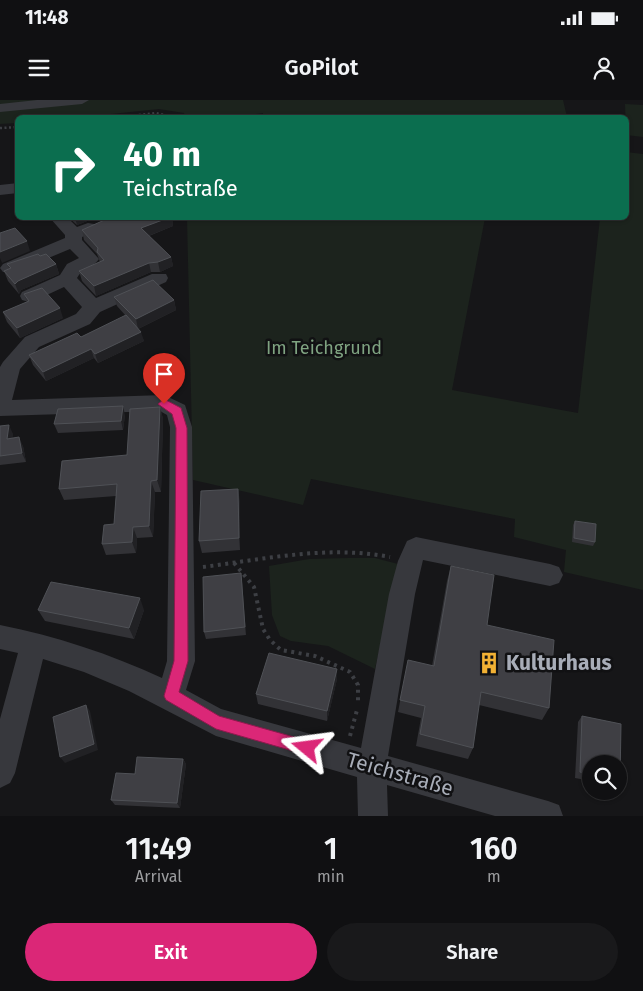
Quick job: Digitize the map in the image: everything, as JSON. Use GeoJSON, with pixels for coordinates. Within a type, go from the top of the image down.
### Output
{"type":"FeatureCollection","features":[{"type":"Feature","properties":{"kind":"street"},"geometry":{"type":"LineString","coordinates":[[0,108],[80,100]]}},
{"type":"Feature","properties":{"kind":"street"},"geometry":{"type":"LineString","coordinates":[[0,190],[15,188]]}},
{"type":"Feature","properties":{"kind":"street"},"geometry":{"type":"LineString","coordinates":[[29,296],[67,279],[73,268],[90,259],[60,220]]}},
{"type":"Feature","properties":{"kind":"street"},"geometry":{"type":"LineString","coordinates":[[9,268],[105,222]]}},
{"type":"Feature","properties":{"kind":"street"},"geometry":{"type":"LineString","coordinates":[[159,278],[93,307],[83,319],[32,342],[10,367],[0,408],[164,404],[177,411],[181,428],[181,661],[171,696]]}},
{"type":"Feature","properties":{"kind":"street"},"geometry":{"type":"LineString","coordinates":[[67,279],[93,307]]}},
{"type":"Feature","properties":{"kind":"street"},"geometry":{"type":"LineString","coordinates":[[373,816],[358,762],[410,561],[416,548],[550,575]]}},
{"type":"Feature","properties":{"kind":"street","name":"Teichstraße"},"geometry":{"type":"LineString","coordinates":[[0,637],[34,644],[101,666],[171,696],[216,722],[548,816]]}},
{"type":"Feature","properties":{"kind":"street"},"geometry":{"type":"LineString","coordinates":[[0,773],[34,644]]}},
{"type":"Feature","properties":{"kind":"path"},"geometry":{"type":"LineString","coordinates":[[138,115],[156,113],[165,115]]}},
{"type":"Feature","properties":{"kind":"path"},"geometry":{"type":"LineString","coordinates":[[0,128],[15,127]]}},
{"type":"Feature","properties":{"kind":"path"},"geometry":{"type":"LineString","coordinates":[[180,569],[329,553],[375,552],[410,561]]}},
{"type":"Feature","properties":{"kind":"path"},"geometry":{"type":"LineString","coordinates":[[234,564],[254,587],[263,629],[270,640],[281,650],[315,656],[350,672],[358,685],[358,762]]}},
{"type":"Feature","properties":{"kind":"green space"},"geometry":{"type":"Polygon","coordinates":[[[0,100],[563,100],[567,115],[263,115],[263,113],[250,115],[185,115],[184,113],[159,109],[102,115],[15,115],[15,123],[0,124],[0,100]]]}},
{"type":"Feature","properties":{"kind":"green space"},"geometry":{"type":"Polygon","coordinates":[[[625,104],[643,105],[643,137],[629,135],[629,115],[625,115],[625,104]]]}},
{"type":"Feature","properties":{"kind":"green space","name":"Im Teichgrund"},"geometry":{"type":"Polygon","coordinates":[[[629,152],[643,154],[643,590],[564,572],[566,550],[514,537],[515,519],[311,479],[303,505],[193,480],[187,220],[485,220],[452,390],[578,413],[600,220],[629,220],[629,152]]]}},
{"type":"Feature","properties":{"kind":"green space"},"geometry":{"type":"Polygon","coordinates":[[[375,558],[398,564],[375,669],[328,646],[291,641],[280,636],[272,615],[269,566],[309,559],[375,558]]]}},
{"type":"Feature","properties":{"kind":"building"},"geometry":{"type":"Polygon","coordinates":[[[104,220],[163,220],[141,228],[171,257],[149,263],[94,286],[79,271],[104,260],[97,252],[98,248],[82,230],[104,220]]]}},
{"type":"Feature","properties":{"kind":"building"},"geometry":{"type":"Polygon","coordinates":[[[15,228],[27,241],[0,252],[0,233],[15,228]]]}},
{"type":"Feature","properties":{"kind":"building"},"geometry":{"type":"Polygon","coordinates":[[[38,254],[40,256],[46,254],[56,264],[15,284],[4,271],[11,268],[7,264],[38,254]]]}},
{"type":"Feature","properties":{"kind":"building"},"geometry":{"type":"Polygon","coordinates":[[[153,280],[174,300],[136,319],[114,297],[153,280]]]}},
{"type":"Feature","properties":{"kind":"building"},"geometry":{"type":"Polygon","coordinates":[[[42,288],[60,308],[17,328],[3,312],[29,301],[24,294],[42,288]]]}},
{"type":"Feature","properties":{"kind":"building"},"geometry":{"type":"Polygon","coordinates":[[[126,315],[141,332],[95,354],[91,349],[43,372],[29,355],[77,333],[81,337],[126,315]]]}},
{"type":"Feature","properties":{"kind":"building"},"geometry":{"type":"Polygon","coordinates":[[[123,406],[121,421],[54,424],[58,409],[123,406]]]}},
{"type":"Feature","properties":{"kind":"building"},"geometry":{"type":"Polygon","coordinates":[[[160,407],[157,480],[151,481],[149,526],[133,527],[132,542],[102,544],[104,525],[114,524],[117,484],[59,489],[62,461],[127,455],[130,409],[160,407]]]}},
{"type":"Feature","properties":{"kind":"building"},"geometry":{"type":"Polygon","coordinates":[[[9,425],[7,439],[19,437],[22,453],[0,456],[0,426],[9,425]]]}},
{"type":"Feature","properties":{"kind":"building"},"geometry":{"type":"Polygon","coordinates":[[[238,489],[239,538],[199,541],[201,491],[238,489]]]}},
{"type":"Feature","properties":{"kind":"building"},"geometry":{"type":"Polygon","coordinates":[[[575,521],[596,524],[595,542],[574,538],[575,521]]]}},
{"type":"Feature","properties":{"kind":"building","name":"Kulturhaus"},"geometry":{"type":"Polygon","coordinates":[[[451,566],[494,575],[487,625],[554,640],[549,708],[481,692],[473,748],[420,734],[425,706],[400,700],[408,660],[434,666],[451,566]]]}},
{"type":"Feature","properties":{"kind":"building"},"geometry":{"type":"Polygon","coordinates":[[[241,573],[245,627],[204,632],[203,577],[241,573]]]}},
{"type":"Feature","properties":{"kind":"building"},"geometry":{"type":"Polygon","coordinates":[[[51,582],[140,598],[129,628],[38,610],[51,582]]]}},
{"type":"Feature","properties":{"kind":"building"},"geometry":{"type":"Polygon","coordinates":[[[269,653],[337,669],[327,711],[256,694],[269,653]]]}},
{"type":"Feature","properties":{"kind":"building"},"geometry":{"type":"Polygon","coordinates":[[[86,705],[94,744],[60,757],[53,717],[86,705]]]}},
{"type":"Feature","properties":{"kind":"building"},"geometry":{"type":"Polygon","coordinates":[[[582,716],[621,724],[620,755],[582,755],[582,773],[580,772],[582,716]]]}},
{"type":"Feature","properties":{"kind":"building"},"geometry":{"type":"Polygon","coordinates":[[[137,757],[183,759],[177,803],[111,800],[116,773],[135,774],[137,757]]]}},
{"type":"Feature","properties":{"kind":"place","name":"Kulturhaus"},"geometry":{"type":"Point","coordinates":[489,663]}},
{"type":"Feature","properties":{"kind":"route"},"geometry":{"type":"LineString","coordinates":[[164,404],[177,411],[181,428],[181,661],[171,696],[216,722],[307,748]]}}]}
